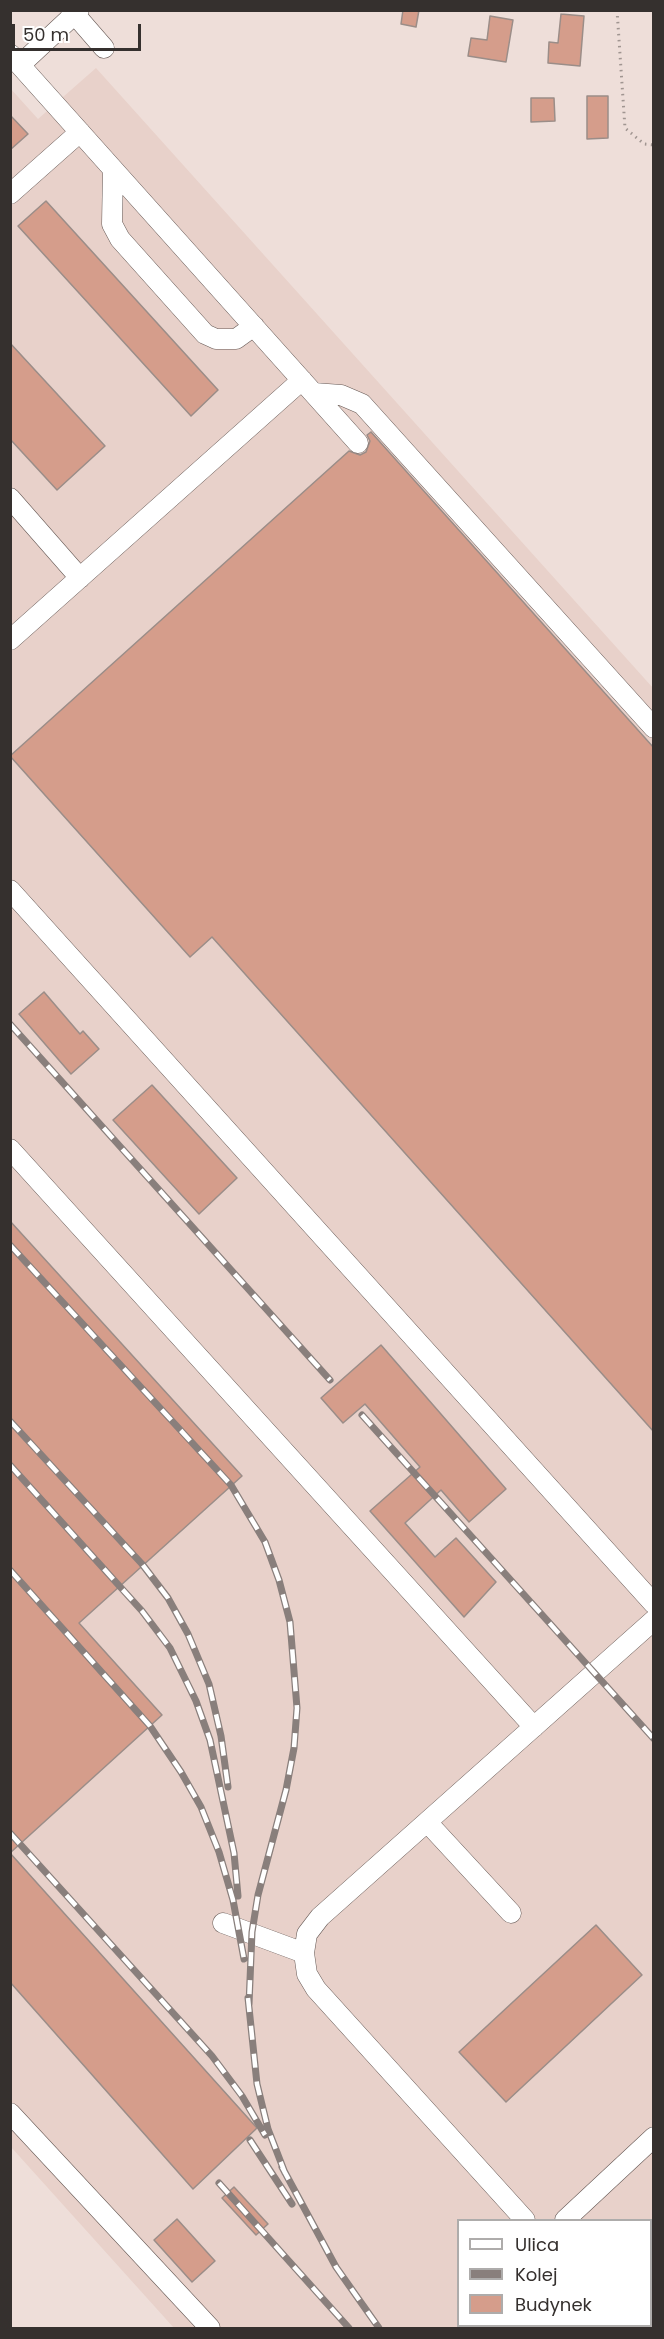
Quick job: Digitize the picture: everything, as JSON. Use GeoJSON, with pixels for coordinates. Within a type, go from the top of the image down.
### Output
{"type":"FeatureCollection","features":[{"type":"Feature","properties":{"kind":"lane"},"geometry":{"type":"LineString","coordinates":[[104,48],[75,12],[15,60],[358,443]]}},
{"type":"Feature","properties":{"kind":"lane"},"geometry":{"type":"LineString","coordinates":[[10,194],[80,132]]}},
{"type":"Feature","properties":{"kind":"lane"},"geometry":{"type":"LineString","coordinates":[[113,170],[112,224],[120,239],[205,333],[216,339],[236,339],[254,326]]}},
{"type":"Feature","properties":{"kind":"lane"},"geometry":{"type":"LineString","coordinates":[[10,640],[80,578],[308,387]]}},
{"type":"Feature","properties":{"kind":"lane"},"geometry":{"type":"LineString","coordinates":[[308,387],[341,395],[362,404],[654,728]]}},
{"type":"Feature","properties":{"kind":"lane"},"geometry":{"type":"LineString","coordinates":[[10,498],[80,578]]}},
{"type":"Feature","properties":{"kind":"lane"},"geometry":{"type":"LineString","coordinates":[[10,890],[654,1604]]}},
{"type":"Feature","properties":{"kind":"lane"},"geometry":{"type":"LineString","coordinates":[[10,1149],[534,1727]]}},
{"type":"Feature","properties":{"kind":"lane"},"geometry":{"type":"LineString","coordinates":[[524,2219],[316,1989],[307,1974],[304,1953],[308,1934],[320,1917],[654,1620]]}},
{"type":"Feature","properties":{"kind":"lane"},"geometry":{"type":"LineString","coordinates":[[428,1822],[511,1913]]}},
{"type":"Feature","properties":{"kind":"lane"},"geometry":{"type":"LineString","coordinates":[[223,1923],[304,1953]]}},
{"type":"Feature","properties":{"kind":"lane"},"geometry":{"type":"LineString","coordinates":[[10,2113],[210,2328]]}},
{"type":"Feature","properties":{"kind":"lane"},"geometry":{"type":"LineString","coordinates":[[566,2219],[654,2137]]}},
{"type":"Feature","properties":{"kind":"path"},"geometry":{"type":"LineString","coordinates":[[617,10],[625,128],[644,144],[654,145]]}},
{"type":"Feature","properties":{"kind":"shaded area"},"geometry":{"type":"Polygon","coordinates":[[[96,68],[653,688],[653,2328],[174,2328],[11,2147],[10,88],[38,119],[96,68]]]}},
{"type":"Feature","properties":{"kind":"building"},"geometry":{"type":"Polygon","coordinates":[[[403,10],[419,10],[416,27],[401,24],[403,10]]]}},
{"type":"Feature","properties":{"kind":"building"},"geometry":{"type":"Polygon","coordinates":[[[561,14],[584,16],[580,66],[548,63],[549,42],[558,43],[561,14]]]}},
{"type":"Feature","properties":{"kind":"building"},"geometry":{"type":"Polygon","coordinates":[[[490,16],[513,20],[506,62],[468,56],[471,38],[487,40],[490,16]]]}},
{"type":"Feature","properties":{"kind":"building"},"geometry":{"type":"Polygon","coordinates":[[[587,96],[608,96],[608,138],[587,139],[587,96]]]}},
{"type":"Feature","properties":{"kind":"building"},"geometry":{"type":"Polygon","coordinates":[[[531,98],[554,98],[555,121],[531,122],[531,98]]]}},
{"type":"Feature","properties":{"kind":"building"},"geometry":{"type":"Polygon","coordinates":[[[10,115],[28,134],[10,150],[10,115]]]}},
{"type":"Feature","properties":{"kind":"building"},"geometry":{"type":"Polygon","coordinates":[[[46,201],[218,390],[191,416],[18,226],[46,201]]]}},
{"type":"Feature","properties":{"kind":"building"},"geometry":{"type":"Polygon","coordinates":[[[10,343],[105,446],[57,490],[10,439],[10,343]]]}},
{"type":"Feature","properties":{"kind":"building"},"geometry":{"type":"Polygon","coordinates":[[[371,432],[654,748],[654,1432],[212,937],[190,957],[10,756],[349,451],[360,455],[366,452],[370,441],[367,435],[371,432]]]}},
{"type":"Feature","properties":{"kind":"building"},"geometry":{"type":"Polygon","coordinates":[[[44,992],[80,1034],[83,1031],[99,1049],[71,1074],[19,1014],[44,992]]]}},
{"type":"Feature","properties":{"kind":"building"},"geometry":{"type":"Polygon","coordinates":[[[152,1085],[237,1178],[199,1214],[113,1120],[152,1085]]]}},
{"type":"Feature","properties":{"kind":"building"},"geometry":{"type":"Polygon","coordinates":[[[10,1221],[242,1476],[79,1623],[162,1715],[10,1853],[10,1221]]]}},
{"type":"Feature","properties":{"kind":"building"},"geometry":{"type":"Polygon","coordinates":[[[381,1345],[506,1489],[469,1522],[441,1490],[405,1523],[435,1557],[456,1538],[496,1582],[464,1617],[370,1511],[420,1467],[365,1404],[343,1423],[321,1398],[381,1345]]]}},
{"type":"Feature","properties":{"kind":"building"},"geometry":{"type":"Polygon","coordinates":[[[10,1853],[257,2128],[193,2189],[10,1982],[10,1853]]]}},
{"type":"Feature","properties":{"kind":"building"},"geometry":{"type":"Polygon","coordinates":[[[596,1925],[642,1975],[506,2102],[459,2052],[596,1925]]]}},
{"type":"Feature","properties":{"kind":"building"},"geometry":{"type":"Polygon","coordinates":[[[234,2187],[268,2224],[256,2235],[222,2198],[234,2187]]]}},
{"type":"Feature","properties":{"kind":"building"},"geometry":{"type":"Polygon","coordinates":[[[177,2219],[215,2261],[192,2282],[154,2240],[177,2219]]]}},
{"type":"Feature","properties":{"kind":"railway"},"geometry":{"type":"LineString","coordinates":[[10,1024],[330,1380]]}},
{"type":"Feature","properties":{"kind":"railway"},"geometry":{"type":"LineString","coordinates":[[10,1245],[231,1485],[265,1542],[279,1580],[290,1622],[297,1708],[294,1748],[286,1790],[258,1895],[252,1932],[249,2004]]}},
{"type":"Feature","properties":{"kind":"railway"},"geometry":{"type":"LineString","coordinates":[[362,1415],[654,1739]]}},
{"type":"Feature","properties":{"kind":"railway"},"geometry":{"type":"LineString","coordinates":[[10,1421],[142,1564],[168,1598],[188,1634],[209,1684],[221,1736],[228,1787]]}},
{"type":"Feature","properties":{"kind":"railway"},"geometry":{"type":"LineString","coordinates":[[10,1465],[142,1611],[170,1648],[196,1701],[210,1740],[234,1853],[238,1896]]}},
{"type":"Feature","properties":{"kind":"railway"},"geometry":{"type":"LineString","coordinates":[[10,1570],[150,1726],[181,1772],[201,1807],[219,1852],[233,1900],[244,1959]]}},
{"type":"Feature","properties":{"kind":"railway"},"geometry":{"type":"LineString","coordinates":[[10,1833],[212,2056],[242,2096],[265,2135]]}},
{"type":"Feature","properties":{"kind":"railway"},"geometry":{"type":"LineString","coordinates":[[248,1998],[257,2084],[268,2129],[285,2173]]}},
{"type":"Feature","properties":{"kind":"railway"},"geometry":{"type":"LineString","coordinates":[[250,2140],[292,2204]]}},
{"type":"Feature","properties":{"kind":"railway"},"geometry":{"type":"LineString","coordinates":[[282,2167],[336,2267],[379,2328]]}},
{"type":"Feature","properties":{"kind":"railway"},"geometry":{"type":"LineString","coordinates":[[219,2183],[349,2328]]}}]}
